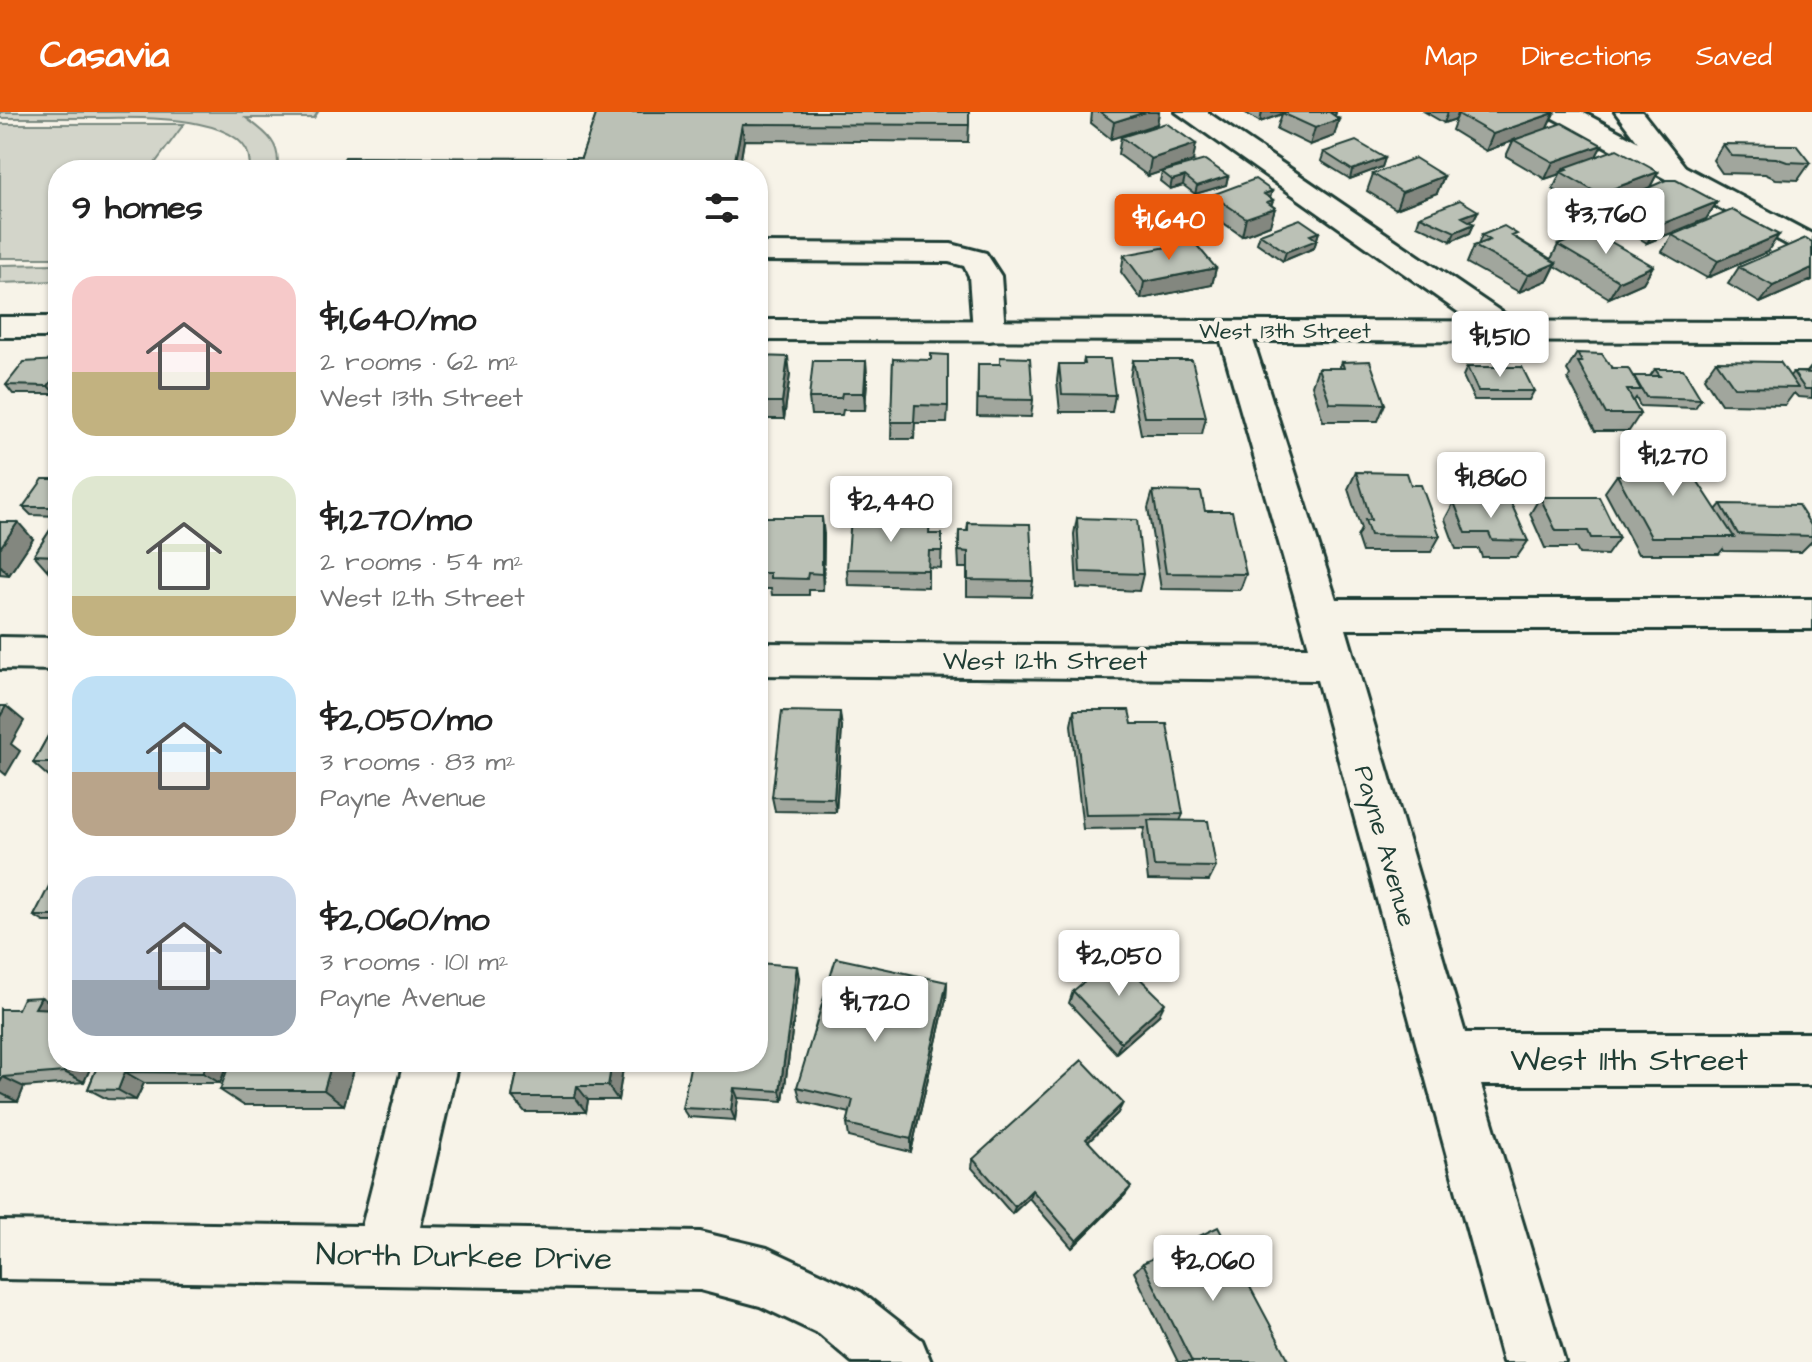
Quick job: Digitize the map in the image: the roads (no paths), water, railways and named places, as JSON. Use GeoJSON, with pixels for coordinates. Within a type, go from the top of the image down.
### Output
{"type":"FeatureCollection","features":[{"type":"Feature","properties":{"kind":"street"},"geometry":{"type":"LineString","coordinates":[[1189,112],[1507,331]]}},
{"type":"Feature","properties":{"kind":"street"},"geometry":{"type":"LineString","coordinates":[[1562,112],[1812,246]]}},
{"type":"Feature","properties":{"kind":"street"},"geometry":{"type":"LineString","coordinates":[[1628,112],[1676,173]]}},
{"type":"Feature","properties":{"kind":"street"},"geometry":{"type":"LineString","coordinates":[[768,252],[951,253],[975,260],[985,276],[989,331]]}},
{"type":"Feature","properties":{"kind":"street"},"geometry":{"type":"LineString","coordinates":[[768,273],[901,275],[963,280],[986,287]]}},
{"type":"Feature","properties":{"kind":"street"},"geometry":{"type":"LineString","coordinates":[[0,327],[48,327]]}},
{"type":"Feature","properties":{"kind":"street","name":"West 13th Street"},"geometry":{"type":"LineString","coordinates":[[768,330],[1812,332]]}},
{"type":"Feature","properties":{"kind":"street","name":"Payne Avenue"},"geometry":{"type":"LineString","coordinates":[[1234,331],[1321,614],[1534,1362]]}},
{"type":"Feature","properties":{"kind":"street"},"geometry":{"type":"LineString","coordinates":[[1321,614],[1812,614]]}},
{"type":"Feature","properties":{"kind":"street"},"geometry":{"type":"LineString","coordinates":[[0,653],[48,654]]}},
{"type":"Feature","properties":{"kind":"street","name":"West 12th Street"},"geometry":{"type":"LineString","coordinates":[[768,659],[1333,664]]}},
{"type":"Feature","properties":{"kind":"street","name":"West 11th Street"},"geometry":{"type":"LineString","coordinates":[[1446,1059],[1812,1059]]}},
{"type":"Feature","properties":{"kind":"street"},"geometry":{"type":"LineString","coordinates":[[384,1255],[429,1072]]}},
{"type":"Feature","properties":{"kind":"street","name":"North Durkee Drive"},"geometry":{"type":"LineString","coordinates":[[0,1250],[700,1261],[767,1278],[840,1313],[900,1362]]}}]}
